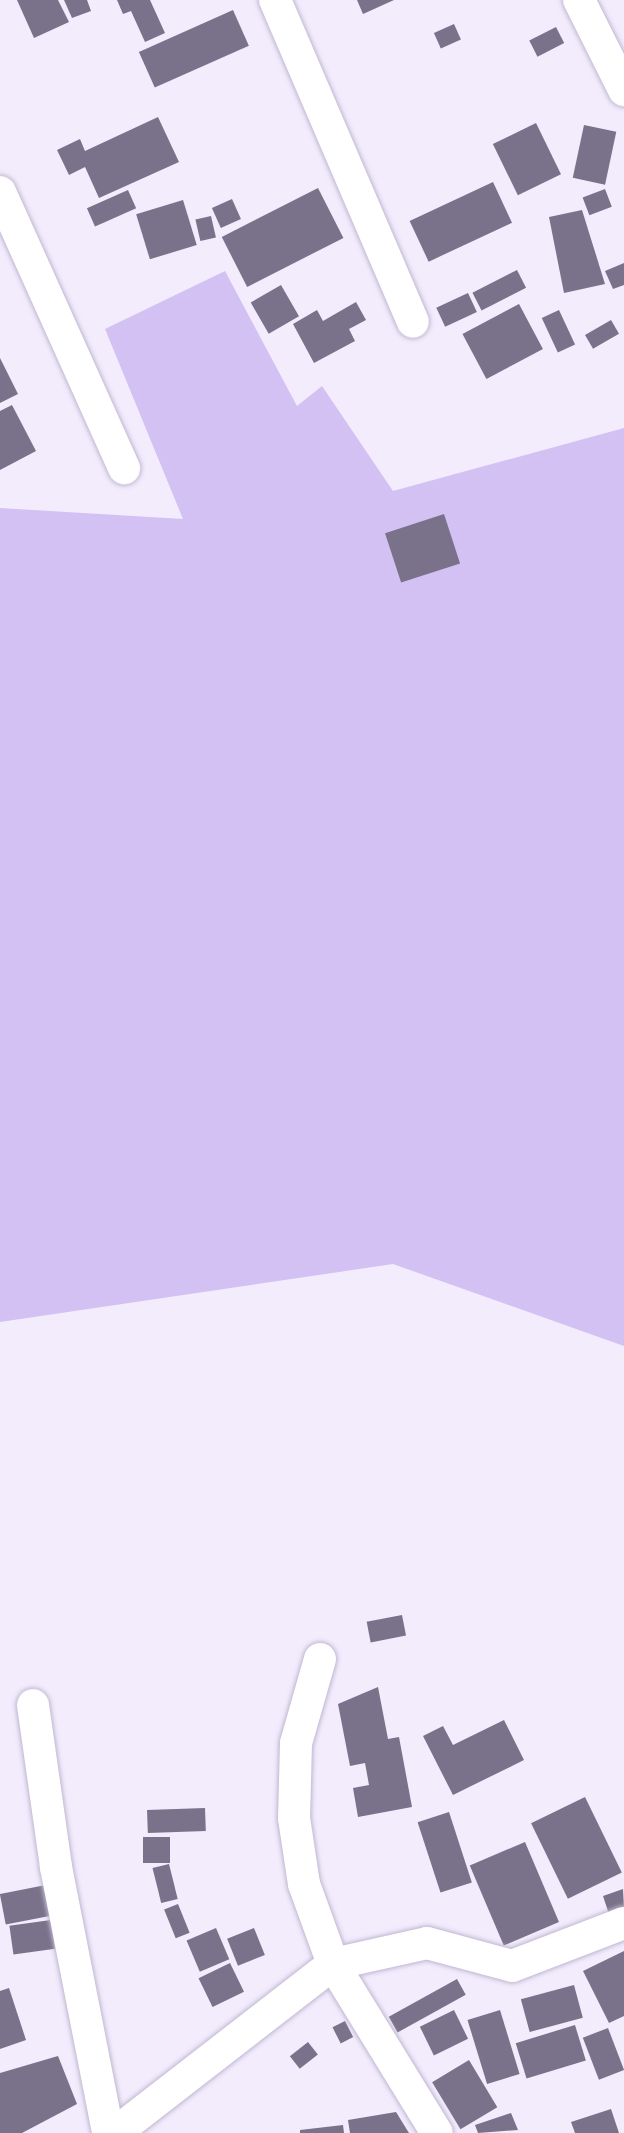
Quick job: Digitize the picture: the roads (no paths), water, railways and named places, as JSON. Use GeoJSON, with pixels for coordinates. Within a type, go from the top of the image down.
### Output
{"type":"FeatureCollection","features":[{"type":"Feature","properties":{"kind":"street"},"geometry":{"type":"LineString","coordinates":[[275,0],[413,322]]}},
{"type":"Feature","properties":{"kind":"street"},"geometry":{"type":"LineString","coordinates":[[585,5],[624,90]]}},
{"type":"Feature","properties":{"kind":"street"},"geometry":{"type":"LineString","coordinates":[[0,192],[124,468]]}},
{"type":"Feature","properties":{"kind":"street"},"geometry":{"type":"LineString","coordinates":[[320,1659],[296,1743],[294,1818],[304,1884],[333,1964],[437,2133]]}},
{"type":"Feature","properties":{"kind":"street"},"geometry":{"type":"LineString","coordinates":[[33,1705],[56,1867],[108,2133]]}},
{"type":"Feature","properties":{"kind":"street"},"geometry":{"type":"LineString","coordinates":[[115,2133],[333,1964],[427,1943],[512,1966],[624,1923]]}}]}
